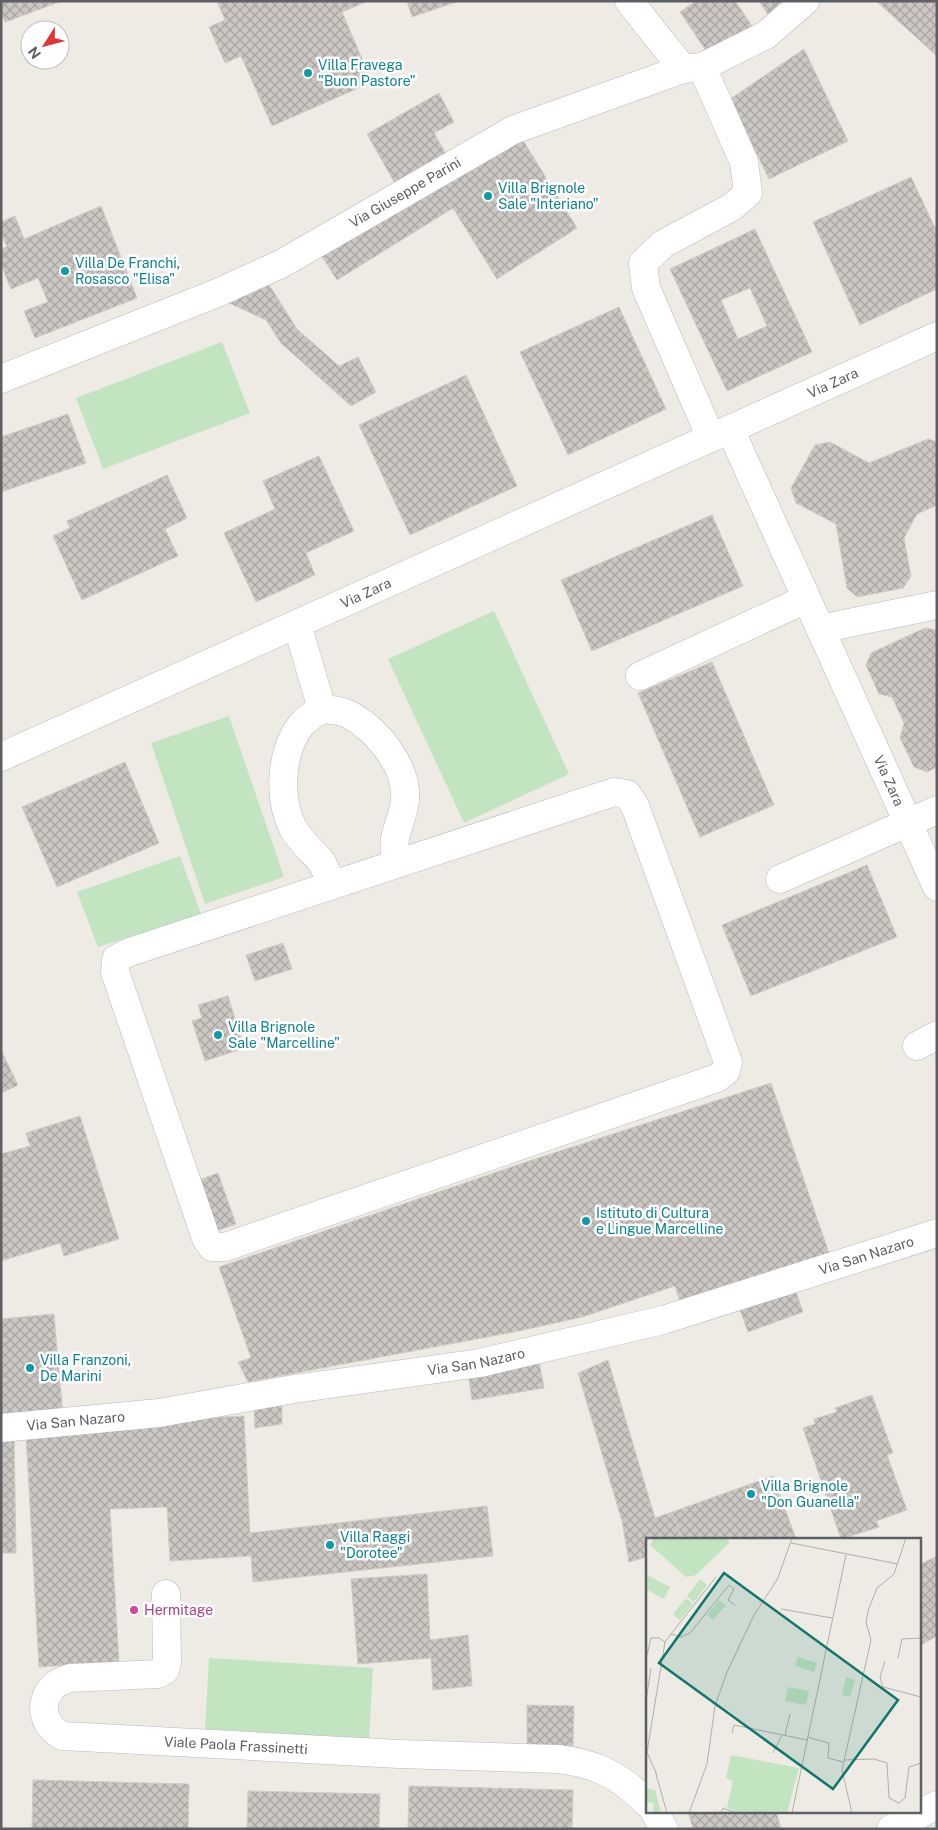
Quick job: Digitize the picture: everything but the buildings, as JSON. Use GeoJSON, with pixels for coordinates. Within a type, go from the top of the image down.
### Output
{"type":"FeatureCollection","features":[{"type":"Feature","properties":{"kind":"street"},"geometry":{"type":"LineString","coordinates":[[629,1],[693,68],[744,162],[748,193],[732,208],[662,244],[643,263],[646,288],[721,434]]}},
{"type":"Feature","properties":{"kind":"street","name":"Via Giuseppe Parini"},"geometry":{"type":"LineString","coordinates":[[1,379],[217,293],[281,264],[513,130],[693,68],[766,36],[805,1]]}},
{"type":"Feature","properties":{"kind":"street","name":"Via Zara"},"geometry":{"type":"LineString","coordinates":[[1,756],[937,336]]}},
{"type":"Feature","properties":{"kind":"street","name":"Via Zara"},"geometry":{"type":"LineString","coordinates":[[721,434],[820,628],[937,887]]}},
{"type":"Feature","properties":{"kind":"street"},"geometry":{"type":"LineString","coordinates":[[640,676],[806,599]]}},
{"type":"Feature","properties":{"kind":"street"},"geometry":{"type":"LineString","coordinates":[[820,628],[937,605]]}},
{"type":"Feature","properties":{"kind":"street"},"geometry":{"type":"LineString","coordinates":[[297,624],[322,709]]}},
{"type":"Feature","properties":{"kind":"street"},"geometry":{"type":"LineString","coordinates":[[331,884],[320,860],[309,851],[293,828],[284,801],[283,789],[285,767],[294,736],[305,720],[322,709],[347,714],[367,728],[390,753],[402,774],[405,798],[392,847],[397,863]]}},
{"type":"Feature","properties":{"kind":"street"},"geometry":{"type":"LineString","coordinates":[[614,792],[627,794],[635,806],[725,1052],[728,1062],[726,1071],[717,1078],[499,1153],[226,1246],[212,1247],[206,1238],[114,972],[116,959],[397,863],[614,792]]}},
{"type":"Feature","properties":{"kind":"street","name":"Via Zara"},"geometry":{"type":"LineString","coordinates":[[780,879],[937,810]]}},
{"type":"Feature","properties":{"kind":"street","name":"Via San Nazaro"},"geometry":{"type":"LineString","coordinates":[[1,1428],[159,1413],[294,1389],[480,1363],[663,1320],[937,1233]]}},
{"type":"Feature","properties":{"kind":"street","name":"Viale Paola Frassinetti"},"geometry":{"type":"LineString","coordinates":[[166,1594],[167,1662],[165,1670],[158,1674],[70,1678],[61,1682],[53,1687],[44,1705],[48,1726],[55,1732],[63,1736],[389,1754],[558,1759],[579,1762],[612,1774],[646,1802]]}},
{"type":"Feature","properties":{"kind":"street"},"geometry":{"type":"LineString","coordinates":[[890,1829],[937,1805]]}},
{"type":"Feature","properties":{"kind":"street"},"geometry":{"type":"LineString","coordinates":[[655,1812],[664,1829]]}},
{"type":"Feature","properties":{"kind":"green space"},"geometry":{"type":"Polygon","coordinates":[[[222,342],[250,413],[103,469],[76,398],[222,342]]]}},
{"type":"Feature","properties":{"kind":"green space"},"geometry":{"type":"Polygon","coordinates":[[[494,611],[569,774],[464,823],[388,659],[494,611]]]}},
{"type":"Feature","properties":{"kind":"green space"},"geometry":{"type":"Polygon","coordinates":[[[229,716],[284,877],[205,904],[151,743],[229,716]]]}},
{"type":"Feature","properties":{"kind":"green space"},"geometry":{"type":"Polygon","coordinates":[[[180,856],[201,914],[98,947],[77,892],[180,856]]]}},
{"type":"Feature","properties":{"kind":"green space"},"geometry":{"type":"Polygon","coordinates":[[[209,1658],[373,1668],[369,1739],[205,1729],[209,1658]]]}},
{"type":"Feature","properties":{"kind":"place","name":"Villa Fravega \"Buon Pastore\""},"geometry":{"type":"Point","coordinates":[308,73]}},
{"type":"Feature","properties":{"kind":"place","name":"Villa Brignole Sale \"Interiano\""},"geometry":{"type":"Point","coordinates":[488,196]}},
{"type":"Feature","properties":{"kind":"place","name":"Villa De Franchi, Rosasco \"Elisa\""},"geometry":{"type":"Point","coordinates":[65,271]}},
{"type":"Feature","properties":{"kind":"place","name":"Villa Brignole Sale \"Marcelline\""},"geometry":{"type":"Point","coordinates":[218,1035]}},
{"type":"Feature","properties":{"kind":"place","name":"Istituto di Cultura e Lingue Marcelline"},"geometry":{"type":"Point","coordinates":[586,1221]}},
{"type":"Feature","properties":{"kind":"place","name":"Villa Franzoni, De Marini"},"geometry":{"type":"Point","coordinates":[30,1368]}},
{"type":"Feature","properties":{"kind":"place","name":"Villa Brignole \"Don Guanella\""},"geometry":{"type":"Point","coordinates":[751,1494]}},
{"type":"Feature","properties":{"kind":"place","name":"Villa Raggi \"Dorotee\""},"geometry":{"type":"Point","coordinates":[330,1545]}},
{"type":"Feature","properties":{"kind":"place","name":"Hermitage"},"geometry":{"type":"Point","coordinates":[134,1610]}}]}
